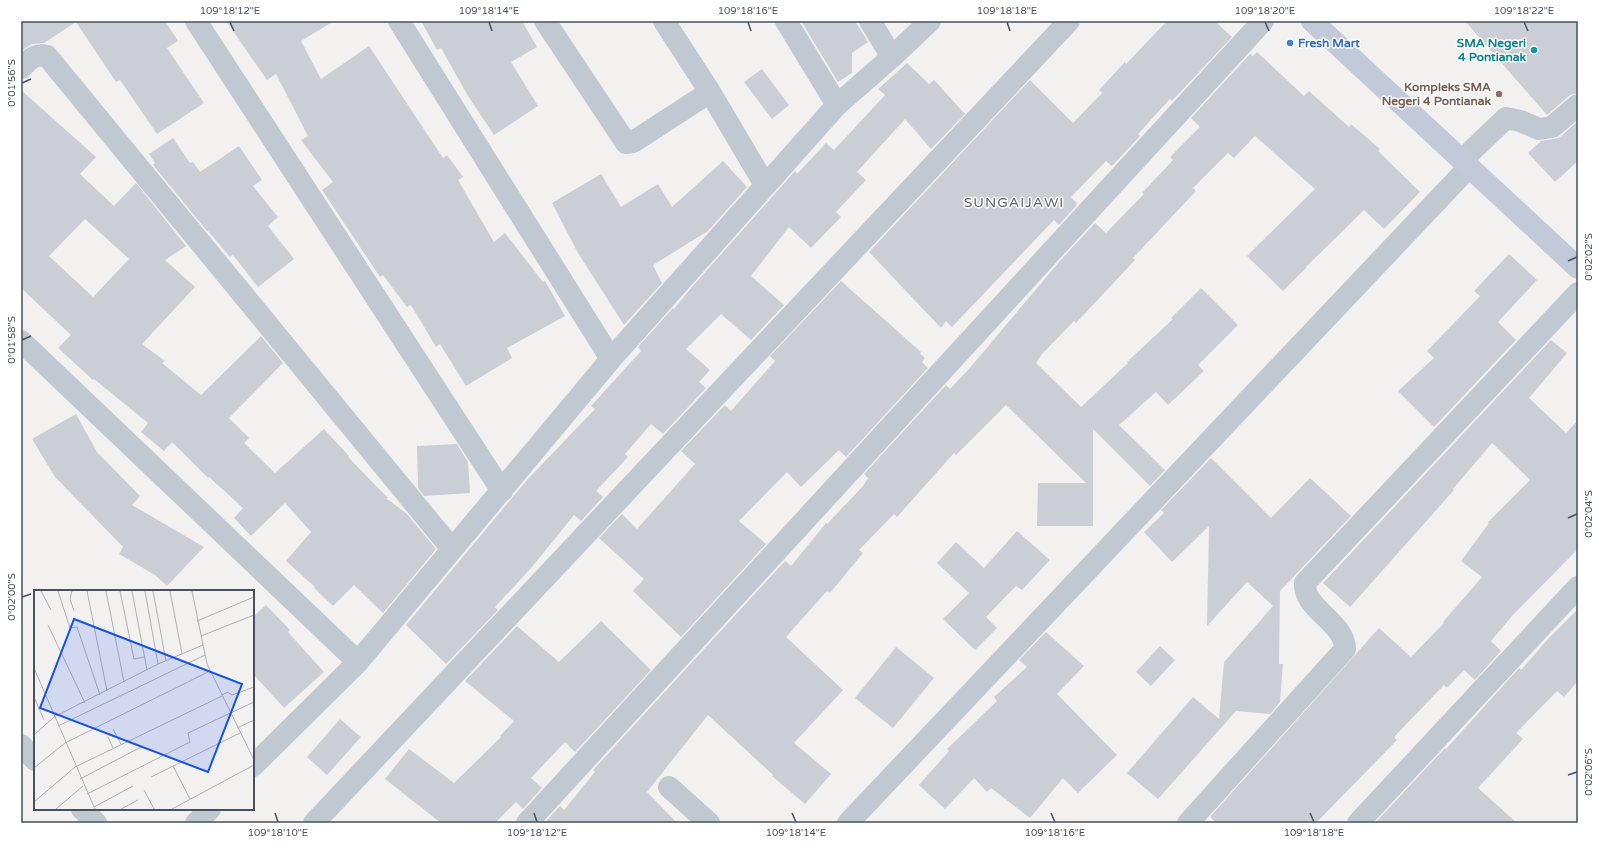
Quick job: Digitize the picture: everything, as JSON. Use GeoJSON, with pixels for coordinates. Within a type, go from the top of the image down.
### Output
{"type":"FeatureCollection","features":[{"type":"Feature","properties":{"kind":"street"},"geometry":{"type":"LineString","coordinates":[[196,21],[502,491]]}},
{"type":"Feature","properties":{"kind":"street"},"geometry":{"type":"LineString","coordinates":[[398,21],[611,359]]}},
{"type":"Feature","properties":{"kind":"street"},"geometry":{"type":"LineString","coordinates":[[545,21],[626,143],[633,142],[710,92]]}},
{"type":"Feature","properties":{"kind":"street"},"geometry":{"type":"LineString","coordinates":[[664,21],[710,92],[765,185]]}},
{"type":"Feature","properties":{"kind":"street"},"geometry":{"type":"LineString","coordinates":[[786,21],[837,105]]}},
{"type":"Feature","properties":{"kind":"street"},"geometry":{"type":"LineString","coordinates":[[870,21],[892,57]]}},
{"type":"Feature","properties":{"kind":"street"},"geometry":{"type":"LineString","coordinates":[[254,765],[358,662],[611,359],[837,105],[892,57],[930,21]]}},
{"type":"Feature","properties":{"kind":"street"},"geometry":{"type":"LineString","coordinates":[[314,823],[1069,21]]}},
{"type":"Feature","properties":{"kind":"street"},"geometry":{"type":"LineString","coordinates":[[527,823],[1263,21]]}},
{"type":"Feature","properties":{"kind":"street"},"geometry":{"type":"LineString","coordinates":[[1312,21],[1578,268]]}},
{"type":"Feature","properties":{"kind":"street"},"geometry":{"type":"LineString","coordinates":[[21,68],[34,56],[40,54],[47,56],[452,549]]}},
{"type":"Feature","properties":{"kind":"street"},"geometry":{"type":"LineString","coordinates":[[848,823],[1465,164],[1506,118],[1520,121],[1539,129],[1552,127],[1578,105]]}},
{"type":"Feature","properties":{"kind":"street"},"geometry":{"type":"LineString","coordinates":[[1188,823],[1345,649],[1345,641],[1340,633],[1310,599],[1305,590],[1305,583],[1578,293]]}},
{"type":"Feature","properties":{"kind":"street"},"geometry":{"type":"LineString","coordinates":[[21,342],[358,662]]}},
{"type":"Feature","properties":{"kind":"street"},"geometry":{"type":"LineString","coordinates":[[1358,823],[1578,587]]}},
{"type":"Feature","properties":{"kind":"street"},"geometry":{"type":"LineString","coordinates":[[21,745],[34,759]]}},
{"type":"Feature","properties":{"kind":"street"},"geometry":{"type":"LineString","coordinates":[[669,787],[709,823]]}},
{"type":"Feature","properties":{"kind":"street"},"geometry":{"type":"LineString","coordinates":[[83,810],[96,823]]}},
{"type":"Feature","properties":{"kind":"street"},"geometry":{"type":"LineString","coordinates":[[196,823],[209,810]]}},
{"type":"Feature","properties":{"kind":"building"},"geometry":{"type":"Polygon","coordinates":[[[21,21],[165,21],[178,41],[167,48],[204,103],[157,134],[120,80],[116,82],[76,22],[44,43],[32,44],[21,51],[21,21]]]}},
{"type":"Feature","properties":{"kind":"building"},"geometry":{"type":"Polygon","coordinates":[[[226,21],[334,21],[301,41],[321,79],[369,46],[443,158],[447,155],[463,177],[458,180],[494,242],[505,233],[543,282],[545,281],[565,316],[507,348],[512,358],[466,386],[440,344],[436,347],[411,305],[407,307],[383,275],[380,277],[322,190],[333,182],[301,140],[308,136],[276,74],[267,80],[226,21]]]}},
{"type":"Feature","properties":{"kind":"building"},"geometry":{"type":"Polygon","coordinates":[[[421,21],[522,21],[537,47],[511,62],[538,106],[494,135],[468,96],[441,48],[437,50],[421,21]]]}},
{"type":"Feature","properties":{"kind":"building"},"geometry":{"type":"Polygon","coordinates":[[[801,21],[855,21],[868,42],[852,53],[852,73],[838,82],[801,21]]]}},
{"type":"Feature","properties":{"kind":"building"},"geometry":{"type":"Polygon","coordinates":[[[1167,21],[1215,21],[1232,37],[1172,101],[1170,99],[1138,134],[1140,136],[1112,166],[1106,161],[1071,197],[1077,205],[1059,225],[1054,220],[952,327],[946,321],[941,328],[869,252],[1030,80],[1073,123],[1102,93],[1099,90],[1167,21]]]}},
{"type":"Feature","properties":{"kind":"building","name":"SMA Negeri 4 Pontianak"},"geometry":{"type":"Polygon","coordinates":[[[1465,21],[1578,21],[1578,93],[1570,95],[1547,115],[1465,21]]]}},
{"type":"Feature","properties":{"kind":"building"},"geometry":{"type":"Polygon","coordinates":[[[1257,52],[1304,96],[1309,91],[1349,127],[1351,124],[1380,149],[1378,151],[1420,192],[1384,229],[1364,210],[1283,291],[1247,256],[1315,189],[1255,136],[1234,158],[1228,153],[1193,188],[1196,191],[1133,258],[1135,260],[1076,323],[1074,321],[1042,354],[1036,363],[1081,407],[1173,319],[1171,318],[1201,288],[1238,325],[1198,365],[1204,371],[1168,405],[1156,392],[1119,425],[1165,470],[1150,486],[1093,429],[1093,526],[1037,526],[1038,483],[1086,483],[1006,405],[956,455],[954,453],[897,517],[894,514],[859,550],[863,553],[830,593],[827,591],[786,637],[843,690],[794,743],[831,774],[805,804],[772,776],[773,775],[708,715],[647,792],[677,823],[544,823],[560,806],[564,810],[595,772],[593,770],[785,561],[791,566],[826,523],[827,524],[863,486],[868,478],[864,474],[946,385],[950,389],[969,369],[1059,262],[1095,223],[1106,233],[1144,194],[1142,193],[1173,160],[1170,157],[1200,127],[1191,118],[1250,54],[1253,56],[1257,52]]]}},
{"type":"Feature","properties":{"kind":"building"},"geometry":{"type":"Polygon","coordinates":[[[907,63],[929,84],[934,80],[965,114],[931,149],[905,119],[857,172],[866,180],[836,212],[841,217],[811,248],[789,227],[751,276],[784,305],[751,340],[721,314],[686,349],[710,370],[699,382],[706,388],[663,434],[651,424],[625,454],[628,457],[596,491],[603,497],[581,521],[574,515],[532,567],[495,607],[498,610],[446,664],[406,625],[527,480],[595,409],[591,406],[641,351],[638,347],[673,308],[674,309],[795,171],[797,174],[826,143],[834,150],[885,95],[878,89],[907,63]]]}},
{"type":"Feature","properties":{"kind":"building"},"geometry":{"type":"Polygon","coordinates":[[[762,69],[789,105],[772,119],[744,82],[762,69]]]}},
{"type":"Feature","properties":{"kind":"building"},"geometry":{"type":"Polygon","coordinates":[[[21,90],[96,157],[80,174],[114,206],[136,183],[186,246],[165,260],[195,287],[142,344],[165,361],[162,363],[201,395],[261,336],[283,363],[229,418],[249,438],[244,443],[275,473],[324,429],[349,456],[348,457],[388,498],[386,498],[407,514],[436,549],[383,613],[354,585],[333,606],[314,588],[315,587],[286,561],[311,532],[285,503],[251,536],[234,518],[243,508],[209,477],[208,478],[172,442],[164,451],[141,432],[148,423],[94,379],[93,380],[58,348],[71,335],[21,288],[21,90]],[[85,219],[49,256],[93,297],[129,259],[85,219]]]}},
{"type":"Feature","properties":{"kind":"building"},"geometry":{"type":"Polygon","coordinates":[[[1578,121],[1578,161],[1555,182],[1528,153],[1541,141],[1560,137],[1578,121]]]}},
{"type":"Feature","properties":{"kind":"building"},"geometry":{"type":"Polygon","coordinates":[[[173,138],[190,163],[193,162],[200,172],[239,146],[262,180],[253,186],[278,217],[268,226],[294,259],[258,287],[233,255],[230,257],[207,231],[153,165],[155,163],[149,154],[173,138]]]}},
{"type":"Feature","properties":{"kind":"building"},"geometry":{"type":"Polygon","coordinates":[[[723,161],[747,187],[708,231],[653,265],[662,283],[624,325],[578,253],[552,203],[601,174],[621,207],[658,184],[672,207],[723,161]]]}},
{"type":"Feature","properties":{"kind":"building"},"geometry":{"type":"Polygon","coordinates":[[[1509,254],[1537,280],[1498,322],[1516,340],[1434,427],[1398,391],[1434,358],[1427,351],[1480,296],[1474,291],[1509,254]]]}},
{"type":"Feature","properties":{"kind":"building"},"geometry":{"type":"Polygon","coordinates":[[[841,281],[921,352],[920,354],[925,358],[922,362],[928,368],[846,457],[839,450],[801,487],[787,472],[739,521],[766,544],[681,637],[633,591],[644,579],[599,538],[622,514],[637,529],[695,464],[681,451],[725,405],[731,411],[775,361],[770,356],[841,281]]]}},
{"type":"Feature","properties":{"kind":"building"},"geometry":{"type":"Polygon","coordinates":[[[1551,340],[1567,353],[1529,398],[1566,433],[1578,420],[1578,549],[1512,616],[1491,641],[1501,651],[1475,680],[1464,670],[1447,688],[1444,685],[1394,737],[1397,740],[1316,823],[1217,823],[1210,817],[1379,628],[1411,657],[1444,623],[1443,622],[1482,577],[1461,561],[1489,523],[1488,522],[1530,480],[1492,443],[1453,489],[1454,490],[1350,607],[1323,583],[1551,340]]]}},
{"type":"Feature","properties":{"kind":"building"},"geometry":{"type":"Polygon","coordinates":[[[76,414],[97,452],[140,496],[132,505],[204,547],[167,586],[155,575],[119,554],[123,547],[55,477],[32,439],[76,414]]]}},
{"type":"Feature","properties":{"kind":"building"},"geometry":{"type":"Polygon","coordinates":[[[457,444],[468,462],[470,493],[424,496],[418,488],[417,446],[457,444]]]}},
{"type":"Feature","properties":{"kind":"building"},"geometry":{"type":"Polygon","coordinates":[[[1211,458],[1271,518],[1310,478],[1351,516],[1280,591],[1279,664],[1283,664],[1280,702],[1270,714],[1236,711],[1158,799],[1127,773],[1193,697],[1219,719],[1224,662],[1273,606],[1247,582],[1207,626],[1209,526],[1172,562],[1144,532],[1164,513],[1161,510],[1211,458]]]}},
{"type":"Feature","properties":{"kind":"building"},"geometry":{"type":"Polygon","coordinates":[[[1017,531],[1050,560],[1022,590],[1016,586],[986,617],[997,628],[975,650],[943,619],[969,593],[937,563],[956,542],[984,568],[1017,531]]]}},
{"type":"Feature","properties":{"kind":"building"},"geometry":{"type":"Polygon","coordinates":[[[266,605],[290,630],[288,632],[324,672],[284,708],[254,675],[254,616],[266,605]]]}},
{"type":"Feature","properties":{"kind":"building"},"geometry":{"type":"Polygon","coordinates":[[[1578,609],[1578,681],[1564,697],[1557,691],[1516,733],[1523,739],[1478,788],[1517,823],[1375,823],[1445,748],[1446,749],[1519,668],[1521,670],[1548,639],[1578,609]]]}},
{"type":"Feature","properties":{"kind":"building"},"geometry":{"type":"Polygon","coordinates":[[[601,621],[651,670],[575,752],[565,742],[531,778],[542,788],[523,809],[516,802],[495,823],[441,823],[385,779],[409,749],[454,783],[501,737],[500,736],[514,721],[465,681],[517,626],[559,662],[601,621]]]}},
{"type":"Feature","properties":{"kind":"building"},"geometry":{"type":"Polygon","coordinates":[[[1046,632],[1084,666],[1057,694],[1117,755],[1078,793],[1063,778],[1030,818],[991,788],[987,792],[974,778],[945,809],[919,785],[949,751],[947,749],[997,701],[994,697],[1027,667],[1019,660],[1046,632]]]}},
{"type":"Feature","properties":{"kind":"building"},"geometry":{"type":"Polygon","coordinates":[[[1160,646],[1175,660],[1151,686],[1136,672],[1160,646]]]}},
{"type":"Feature","properties":{"kind":"building"},"geometry":{"type":"Polygon","coordinates":[[[896,647],[934,678],[893,728],[855,698],[896,647]]]}},
{"type":"Feature","properties":{"kind":"building"},"geometry":{"type":"Polygon","coordinates":[[[340,719],[361,737],[327,775],[307,757],[340,719]]]}},
{"type":"Feature","properties":{"kind":"place","name":"Fresh Mart"},"geometry":{"type":"Point","coordinates":[1290,43]}},
{"type":"Feature","properties":{"kind":"place","name":"SMA Negeri 4 Pontianak"},"geometry":{"type":"Point","coordinates":[1534,50]}},
{"type":"Feature","properties":{"kind":"place","name":"Kompleks SMA Negeri 4 Pontianak"},"geometry":{"type":"Point","coordinates":[1499,94]}},
{"type":"Feature","properties":{"kind":"district","name":"SUNGAIJAWI"},"geometry":{"type":"Point","coordinates":[1014,202]}}]}
